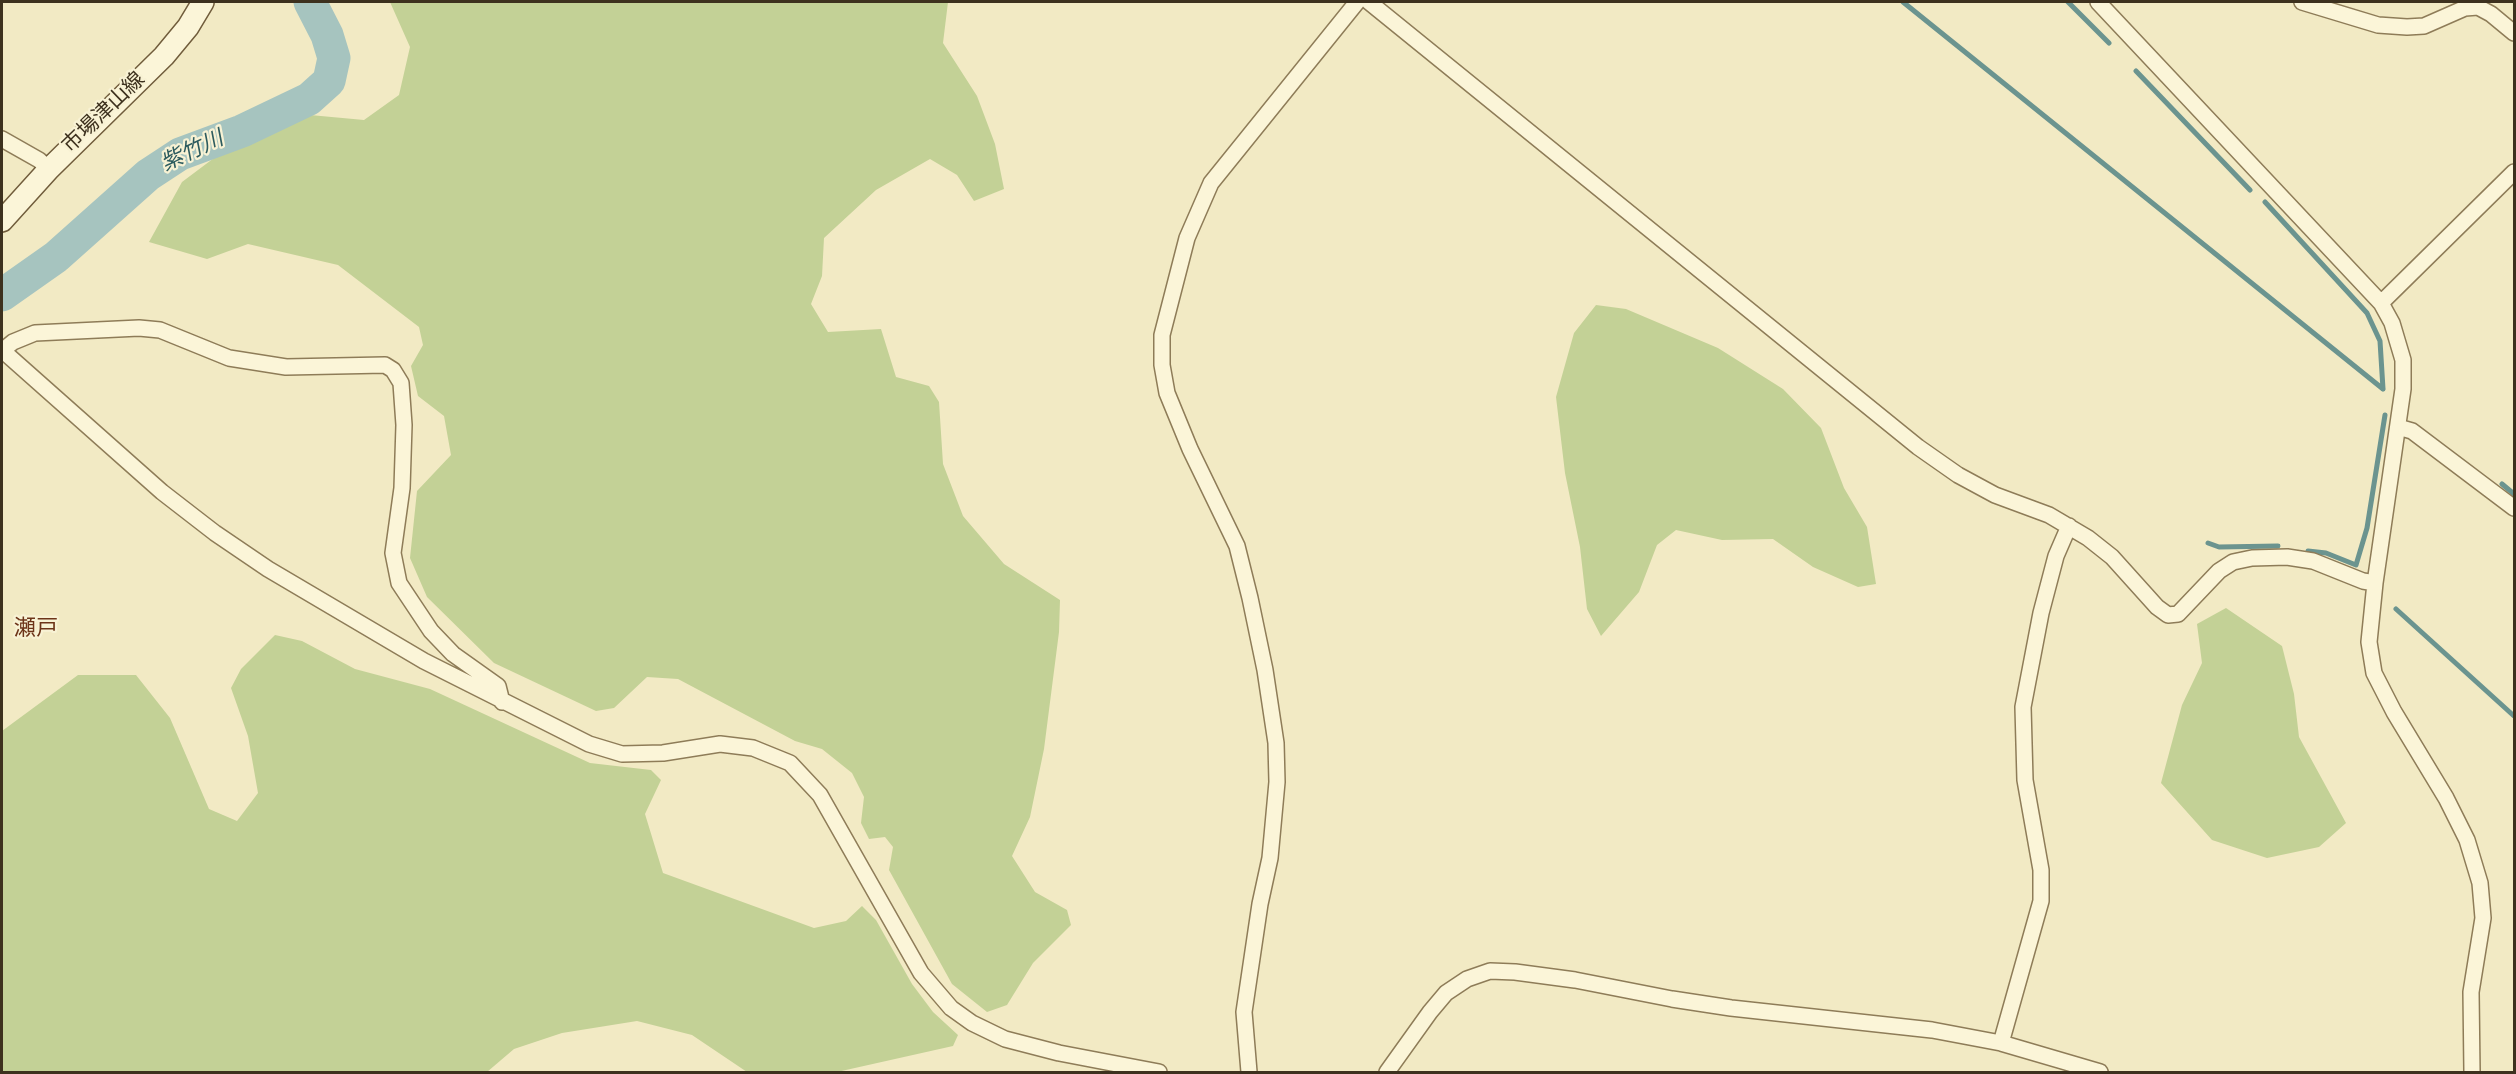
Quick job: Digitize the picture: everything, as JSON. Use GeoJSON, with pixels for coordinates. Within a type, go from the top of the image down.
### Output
{"type":"FeatureCollection","features":[{"type":"Feature","properties":{"kind":"main road","name":"市場津山線"},"geometry":{"type":"LineString","coordinates":[[2,221],[49,169],[164,56],[188,27],[203,2]]}},
{"type":"Feature","properties":{"kind":"street"},"geometry":{"type":"LineString","coordinates":[[1249,1072],[1244,1012],[1260,904],[1270,858],[1277,782],[1276,743],[1265,670],[1237,546],[1190,449],[1167,393],[1162,365],[1162,335],[1186,238],[1210,183],[1357,2]]}},
{"type":"Feature","properties":{"kind":"street"},"geometry":{"type":"LineString","coordinates":[[1369,2],[1918,447],[1958,475],[1995,495],[2049,515],[2088,538],[2112,557],[2157,608],[2168,615],[2178,614],[2226,566],[2252,558],[2287,557],[2313,561],[2363,581],[2375,583]]}},
{"type":"Feature","properties":{"kind":"street"},"geometry":{"type":"LineString","coordinates":[[2098,2],[2381,303],[2392,323],[2403,360],[2403,389],[2375,583],[2369,642],[2374,673],[2467,840],[2480,883],[2483,918],[2471,992],[2472,1072]]}},
{"type":"Feature","properties":{"kind":"street"},"geometry":{"type":"LineString","coordinates":[[2302,2],[2378,25],[2407,27],[2424,26],[2465,8],[2478,7],[2491,14],[2514,33]]}},
{"type":"Feature","properties":{"kind":"street"},"geometry":{"type":"LineString","coordinates":[[2,139],[39,160],[49,169]]}},
{"type":"Feature","properties":{"kind":"street"},"geometry":{"type":"LineString","coordinates":[[2381,303],[2514,172]]}},
{"type":"Feature","properties":{"kind":"street"},"geometry":{"type":"LineString","coordinates":[[502,702],[498,686],[474,671],[431,631],[399,583],[393,553],[402,488],[404,425],[400,383],[393,370],[385,365],[286,367],[229,358],[160,330],[139,328],[35,333],[13,342],[2,350],[162,492],[215,533],[268,569],[424,661],[502,702],[589,744],[622,754],[663,753],[720,744],[753,748],[790,763],[820,795],[921,973],[951,1008],[972,1023],[1005,1039],[1059,1053],[1159,1072]]}},
{"type":"Feature","properties":{"kind":"street"},"geometry":{"type":"LineString","coordinates":[[2398,427],[2412,431],[2514,508]]}},
{"type":"Feature","properties":{"kind":"street"},"geometry":{"type":"LineString","coordinates":[[2001,1043],[2041,901],[2041,870],[2025,780],[2023,707],[2040,613],[2056,556],[2068,526]]}},
{"type":"Feature","properties":{"kind":"street"},"geometry":{"type":"LineString","coordinates":[[1387,1072],[1446,993],[1467,979],[1490,971],[1575,980],[1731,1008],[1932,1030],[2001,1043],[2100,1072]]}},
{"type":"Feature","properties":{"kind":"green space"},"geometry":{"type":"Polygon","coordinates":[[[390,2],[948,2],[943,43],[977,96],[995,144],[1004,189],[974,201],[957,175],[930,159],[876,190],[824,238],[822,276],[811,304],[828,332],[881,329],[896,377],[929,386],[939,402],[943,464],[963,516],[1004,564],[1060,600],[1059,632],[1044,749],[1030,817],[1012,856],[1035,892],[1067,910],[1071,925],[1033,963],[1007,1005],[987,1012],[952,984],[889,870],[893,847],[885,837],[869,839],[861,823],[864,797],[852,773],[822,749],[795,741],[678,679],[647,677],[614,708],[596,711],[494,663],[427,597],[410,558],[417,491],[451,455],[444,416],[418,396],[411,366],[423,345],[419,327],[338,265],[248,244],[207,259],[149,242],[182,182],[214,158],[310,115],[364,120],[399,95],[410,47],[390,2]]]}},
{"type":"Feature","properties":{"kind":"green space"},"geometry":{"type":"Polygon","coordinates":[[[1596,305],[1626,309],[1718,348],[1783,389],[1821,428],[1844,488],[1867,527],[1876,584],[1858,587],[1813,567],[1773,539],[1722,540],[1676,530],[1657,545],[1639,592],[1601,636],[1587,609],[1580,547],[1565,473],[1556,397],[1574,333],[1596,305]]]}},
{"type":"Feature","properties":{"kind":"green space"},"geometry":{"type":"Polygon","coordinates":[[[2226,608],[2282,646],[2294,694],[2299,737],[2346,823],[2319,847],[2267,858],[2212,840],[2161,783],[2182,705],[2202,663],[2197,624],[2226,608]]]}},
{"type":"Feature","properties":{"kind":"green space"},"geometry":{"type":"Polygon","coordinates":[[[275,635],[302,641],[355,669],[430,689],[590,763],[651,770],[661,780],[645,814],[663,873],[814,928],[846,921],[862,906],[876,920],[912,984],[933,1012],[958,1035],[953,1046],[837,1072],[747,1072],[692,1035],[637,1021],[562,1033],[514,1049],[487,1072],[2,1072],[2,731],[78,675],[136,675],[170,718],[209,809],[237,821],[258,793],[248,736],[231,688],[241,669],[275,635]]]}},
{"type":"Feature","properties":{"kind":"waterway","name":"紫竹川"},"geometry":{"type":"LineString","coordinates":[[2,295],[56,257],[148,175],[180,154],[242,131],[309,99],[329,81],[334,58],[327,35],[310,2]]}},
{"type":"Feature","properties":{"kind":"waterway"},"geometry":{"type":"LineString","coordinates":[[1903,2],[2383,389]]}},
{"type":"Feature","properties":{"kind":"waterway"},"geometry":{"type":"LineString","coordinates":[[2068,2],[2109,43]]}},
{"type":"Feature","properties":{"kind":"waterway"},"geometry":{"type":"LineString","coordinates":[[2136,71],[2250,190]]}},
{"type":"Feature","properties":{"kind":"waterway"},"geometry":{"type":"LineString","coordinates":[[2265,202],[2367,313],[2380,341],[2383,389]]}},
{"type":"Feature","properties":{"kind":"waterway"},"geometry":{"type":"LineString","coordinates":[[2308,551],[2326,553],[2356,565],[2367,528],[2385,415]]}},
{"type":"Feature","properties":{"kind":"waterway"},"geometry":{"type":"LineString","coordinates":[[2502,484],[2514,494]]}},
{"type":"Feature","properties":{"kind":"waterway"},"geometry":{"type":"LineString","coordinates":[[2208,543],[2219,547],[2278,546]]}},
{"type":"Feature","properties":{"kind":"waterway"},"geometry":{"type":"LineString","coordinates":[[2396,609],[2514,716]]}},
{"type":"Feature","properties":{"kind":"district","name":"瀬戸"},"geometry":{"type":"Point","coordinates":[36,631]}}]}
